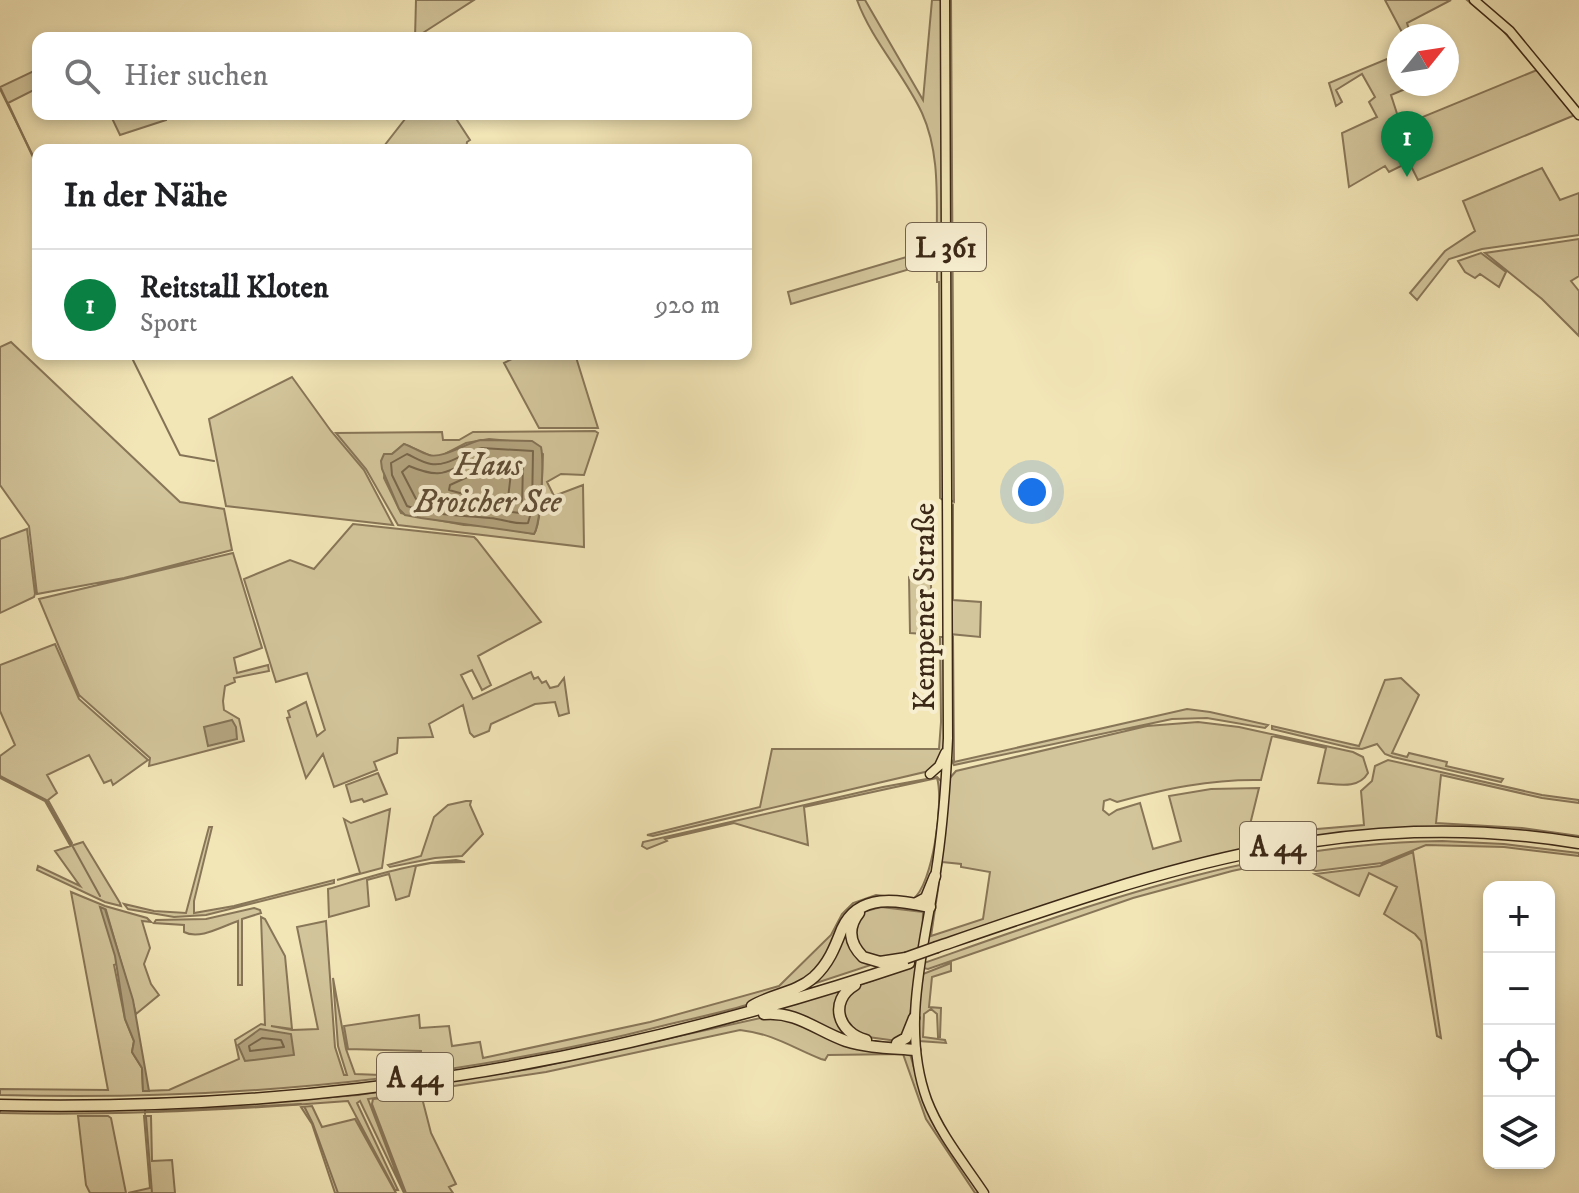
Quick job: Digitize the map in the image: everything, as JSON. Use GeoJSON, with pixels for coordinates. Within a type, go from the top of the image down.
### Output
{"type":"FeatureCollection","features":[{"type":"Feature","properties":{"kind":"highway","name":"A 44"},"geometry":{"type":"LineString","coordinates":[[154,1102],[311,1089],[467,1070],[590,1047],[752,1006],[908,960],[1154,876],[1230,855],[1303,841],[1371,833],[1447,831],[1579,843]]}},
{"type":"Feature","properties":{"kind":"highway","name":"A 44"},"geometry":{"type":"LineString","coordinates":[[937,950],[1163,879],[1294,849],[1357,841],[1447,837],[1579,849]]}},
{"type":"Feature","properties":{"kind":"highway"},"geometry":{"type":"LineString","coordinates":[[913,904],[926,898],[935,876]]}},
{"type":"Feature","properties":{"kind":"highway"},"geometry":{"type":"LineString","coordinates":[[752,1006],[796,989],[814,977],[829,959],[847,920],[859,907],[878,901],[930,909]]}},
{"type":"Feature","properties":{"kind":"highway"},"geometry":{"type":"LineString","coordinates":[[908,960],[880,962],[863,957],[851,939],[855,919],[863,910],[877,905],[930,909]]}},
{"type":"Feature","properties":{"kind":"highway","name":"A 44"},"geometry":{"type":"LineString","coordinates":[[0,1105],[322,1095],[458,1077],[591,1053],[735,1018],[894,968],[908,960]]}},
{"type":"Feature","properties":{"kind":"highway"},"geometry":{"type":"LineString","coordinates":[[894,968],[849,989],[841,1000],[839,1012],[845,1028],[855,1036],[915,1047]]}},
{"type":"Feature","properties":{"kind":"highway"},"geometry":{"type":"LineString","coordinates":[[735,1018],[771,1013],[788,1015],[851,1042],[915,1047]]}},
{"type":"Feature","properties":{"kind":"highway"},"geometry":{"type":"LineString","coordinates":[[897,1043],[906,1038],[914,1018]]}},
{"type":"Feature","properties":{"kind":"highway","name":"A 44"},"geometry":{"type":"LineString","coordinates":[[0,1098],[139,1102]]}},
{"type":"Feature","properties":{"kind":"main road","name":"Kempener Straße"},"geometry":{"type":"LineString","coordinates":[[945,0],[948,745],[935,876],[914,1018],[915,1047],[927,1099],[938,1124],[984,1193]]}},
{"type":"Feature","properties":{"kind":"main road"},"geometry":{"type":"LineString","coordinates":[[1474,0],[1512,34],[1579,115]]}},
{"type":"Feature","properties":{"kind":"main road"},"geometry":{"type":"LineString","coordinates":[[930,774],[939,766],[948,745]]}},
{"type":"Feature","properties":{"kind":"shaded area"},"geometry":{"type":"Polygon","coordinates":[[[416,0],[474,0],[424,32],[415,32],[416,0]]]}},
{"type":"Feature","properties":{"kind":"shaded area"},"geometry":{"type":"Polygon","coordinates":[[[857,0],[865,0],[923,100],[932,0],[943,0],[943,500],[940,498],[937,261],[791,304],[788,292],[937,248],[935,162],[928,129],[915,99],[871,29],[857,0]]]}},
{"type":"Feature","properties":{"kind":"shaded area"},"geometry":{"type":"Polygon","coordinates":[[[947,0],[951,0],[954,502],[950,500],[947,0]]]}},
{"type":"Feature","properties":{"kind":"shaded area"},"geometry":{"type":"Polygon","coordinates":[[[1385,0],[1451,0],[1407,24],[1398,24],[1385,0]]]}},
{"type":"Feature","properties":{"kind":"shaded area"},"geometry":{"type":"Polygon","coordinates":[[[1467,0],[1472,0],[1497,20],[1575,115],[1418,180],[1409,162],[1389,172],[1385,166],[1349,187],[1342,133],[1377,117],[1369,102],[1375,97],[1362,74],[1336,90],[1342,102],[1336,106],[1329,83],[1387,59],[1387,96],[1391,96],[1401,126],[1537,70],[1499,26],[1467,0]]]}},
{"type":"Feature","properties":{"kind":"shaded area"},"geometry":{"type":"Polygon","coordinates":[[[32,72],[32,91],[8,103],[32,155],[0,87],[32,72]]]}},
{"type":"Feature","properties":{"kind":"shaded area"},"geometry":{"type":"Polygon","coordinates":[[[113,120],[166,120],[120,135],[113,120]]]}},
{"type":"Feature","properties":{"kind":"shaded area"},"geometry":{"type":"Polygon","coordinates":[[[404,120],[457,120],[470,140],[467,144],[386,144],[404,120]]]}},
{"type":"Feature","properties":{"kind":"shaded area"},"geometry":{"type":"Polygon","coordinates":[[[1542,168],[1560,200],[1579,193],[1579,235],[1482,249],[1449,259],[1417,300],[1410,293],[1445,251],[1475,231],[1463,201],[1542,168]]]}},
{"type":"Feature","properties":{"kind":"shaded area"},"geometry":{"type":"Polygon","coordinates":[[[1579,239],[1579,276],[1571,281],[1579,291],[1579,336],[1542,299],[1485,253],[1579,239]]]}},
{"type":"Feature","properties":{"kind":"shaded area"},"geometry":{"type":"Polygon","coordinates":[[[1481,253],[1506,272],[1499,287],[1480,274],[1475,278],[1465,272],[1458,261],[1481,253]]]}},
{"type":"Feature","properties":{"kind":"shaded area"},"geometry":{"type":"Polygon","coordinates":[[[11,342],[180,502],[224,509],[232,550],[124,578],[37,594],[29,526],[0,485],[0,347],[11,342]]]}},
{"type":"Feature","properties":{"kind":"shaded area"},"geometry":{"type":"Polygon","coordinates":[[[510,360],[577,360],[598,428],[539,428],[504,363],[510,360]]]}},
{"type":"Feature","properties":{"kind":"shaded area"},"geometry":{"type":"Polygon","coordinates":[[[292,377],[364,470],[393,525],[226,506],[209,419],[292,377]]]}},
{"type":"Feature","properties":{"kind":"shaded area"},"geometry":{"type":"Polygon","coordinates":[[[442,432],[443,440],[459,440],[473,432],[598,433],[584,475],[561,474],[547,482],[554,496],[583,485],[584,547],[398,525],[366,469],[336,433],[442,432]],[[489,439],[466,443],[441,456],[431,456],[404,444],[392,454],[386,454],[384,478],[401,513],[534,534],[540,508],[543,454],[521,442],[489,439]]]}},
{"type":"Feature","properties":{"kind":"shaded area"},"geometry":{"type":"Polygon","coordinates":[[[953,505],[953,600],[981,602],[980,637],[950,634],[950,507],[953,505]]]}},
{"type":"Feature","properties":{"kind":"shaded area"},"geometry":{"type":"Polygon","coordinates":[[[353,524],[474,537],[541,622],[478,656],[491,685],[482,690],[472,670],[461,675],[473,699],[531,672],[534,679],[538,677],[542,683],[546,681],[550,688],[558,686],[564,678],[569,713],[559,716],[555,702],[535,704],[491,724],[489,731],[474,737],[470,733],[463,705],[429,724],[433,737],[398,738],[397,753],[374,762],[377,770],[334,787],[323,754],[306,778],[287,718],[290,717],[288,711],[306,702],[317,736],[325,730],[307,673],[276,682],[244,579],[290,560],[314,569],[353,524]]]}},
{"type":"Feature","properties":{"kind":"shaded area"},"geometry":{"type":"Polygon","coordinates":[[[27,529],[35,594],[0,613],[0,539],[27,529]]]}},
{"type":"Feature","properties":{"kind":"shaded area"},"geometry":{"type":"Polygon","coordinates":[[[233,553],[262,648],[234,658],[237,673],[268,665],[269,671],[234,678],[235,682],[225,686],[224,710],[239,719],[244,741],[149,766],[150,758],[79,695],[39,599],[233,553]]]}},
{"type":"Feature","properties":{"kind":"shaded area"},"geometry":{"type":"Polygon","coordinates":[[[916,569],[931,585],[932,629],[924,629],[924,634],[910,633],[909,577],[916,569]]]}},
{"type":"Feature","properties":{"kind":"shaded area"},"geometry":{"type":"Polygon","coordinates":[[[940,637],[946,637],[945,741],[939,762],[929,771],[647,835],[760,807],[772,749],[939,749],[940,637]]]}},
{"type":"Feature","properties":{"kind":"shaded area"},"geometry":{"type":"Polygon","coordinates":[[[953,638],[954,762],[1187,709],[1268,725],[1265,728],[1207,718],[1172,719],[954,765],[951,759],[953,638]]]}},
{"type":"Feature","properties":{"kind":"shaded area"},"geometry":{"type":"Polygon","coordinates":[[[55,644],[79,699],[148,760],[113,785],[111,780],[104,783],[89,755],[47,775],[57,793],[48,800],[72,843],[70,845],[45,801],[0,778],[0,756],[15,745],[0,711],[0,665],[55,644]]]}},
{"type":"Feature","properties":{"kind":"shaded area"},"geometry":{"type":"Polygon","coordinates":[[[1401,678],[1419,695],[1392,753],[1407,757],[1409,753],[1447,762],[1446,766],[1503,779],[1501,782],[1393,757],[1385,754],[1377,744],[1362,749],[1351,748],[1272,729],[1272,726],[1359,746],[1385,680],[1401,678]]]}},
{"type":"Feature","properties":{"kind":"shaded area"},"geometry":{"type":"Polygon","coordinates":[[[1198,722],[1239,727],[1353,752],[1363,757],[1368,773],[1353,784],[1318,783],[1326,748],[1272,736],[1261,780],[1206,783],[1117,802],[1110,799],[1104,801],[1103,810],[1109,815],[1140,803],[1153,849],[1181,841],[1169,796],[1211,789],[1259,788],[1246,841],[1364,825],[1361,791],[1372,781],[1375,766],[1388,760],[1542,795],[1579,800],[1579,803],[1542,798],[1441,775],[1436,823],[1522,828],[1579,836],[1579,839],[1493,830],[1435,828],[1378,829],[1295,840],[1241,850],[1135,877],[927,946],[949,779],[956,771],[1147,726],[1198,722]],[[942,862],[931,936],[983,919],[990,872],[961,867],[961,864],[942,862]]]}},
{"type":"Feature","properties":{"kind":"shaded area"},"geometry":{"type":"Polygon","coordinates":[[[378,773],[387,794],[364,802],[362,799],[351,802],[346,785],[378,773]]]}},
{"type":"Feature","properties":{"kind":"shaded area"},"geometry":{"type":"Polygon","coordinates":[[[937,777],[942,782],[934,869],[921,901],[875,898],[835,943],[813,974],[776,995],[722,1012],[584,1044],[419,1073],[252,1090],[84,1096],[0,1095],[0,1089],[108,1090],[71,892],[151,922],[142,921],[150,948],[144,964],[151,984],[159,995],[136,1014],[106,910],[103,912],[125,982],[117,964],[114,965],[125,1019],[134,1041],[132,1052],[142,1068],[143,1091],[169,1090],[239,1059],[235,1040],[261,1024],[265,1025],[261,917],[285,956],[292,1029],[271,1026],[292,1030],[318,1029],[297,927],[326,921],[335,1047],[344,1075],[347,1075],[338,1046],[333,978],[346,1049],[355,1074],[381,1075],[422,1068],[421,1051],[348,1049],[344,1026],[419,1015],[420,1028],[449,1026],[452,1046],[480,1042],[483,1058],[650,1022],[779,986],[831,935],[842,914],[853,903],[876,895],[913,899],[920,891],[935,842],[939,804],[937,778],[804,807],[808,845],[734,823],[665,839],[667,841],[647,849],[642,846],[643,842],[937,777]]]}},
{"type":"Feature","properties":{"kind":"shaded area"},"geometry":{"type":"Polygon","coordinates":[[[471,801],[483,834],[462,856],[388,865],[421,856],[434,817],[448,805],[471,801]]]}},
{"type":"Feature","properties":{"kind":"shaded area"},"geometry":{"type":"Polygon","coordinates":[[[390,809],[382,868],[337,880],[360,873],[344,819],[351,823],[390,809]]]}},
{"type":"Feature","properties":{"kind":"shaded area"},"geometry":{"type":"Polygon","coordinates":[[[209,827],[212,827],[194,901],[194,913],[334,880],[334,883],[206,915],[174,917],[128,909],[124,904],[154,911],[186,913],[209,827]]]}},
{"type":"Feature","properties":{"kind":"shaded area"},"geometry":{"type":"Polygon","coordinates":[[[1442,841],[1504,844],[1579,853],[1579,856],[1504,847],[1426,845],[1382,863],[1316,871],[1284,860],[1133,898],[928,969],[923,968],[924,963],[1052,918],[1242,864],[1373,844],[1442,841]]]}},
{"type":"Feature","properties":{"kind":"shaded area"},"geometry":{"type":"Polygon","coordinates":[[[83,842],[121,906],[105,902],[37,870],[38,866],[80,886],[55,851],[83,842]]]}},
{"type":"Feature","properties":{"kind":"shaded area"},"geometry":{"type":"Polygon","coordinates":[[[1413,852],[1441,1038],[1437,1036],[1421,941],[1384,914],[1397,887],[1369,873],[1359,896],[1315,874],[1380,866],[1413,852]]]}},
{"type":"Feature","properties":{"kind":"shaded area"},"geometry":{"type":"Polygon","coordinates":[[[430,863],[416,866],[409,896],[396,900],[389,874],[367,880],[369,906],[329,917],[328,889],[407,867],[430,863]]]}},
{"type":"Feature","properties":{"kind":"shaded area"},"geometry":{"type":"Polygon","coordinates":[[[877,902],[910,907],[877,904],[861,910],[854,917],[850,926],[853,944],[866,959],[877,963],[804,987],[828,963],[854,913],[877,902]]]}},
{"type":"Feature","properties":{"kind":"shaded area"},"geometry":{"type":"Polygon","coordinates":[[[881,907],[923,912],[922,947],[900,955],[870,958],[854,940],[857,918],[866,911],[881,907]]]}},
{"type":"Feature","properties":{"kind":"shaded area"},"geometry":{"type":"Polygon","coordinates":[[[254,908],[261,913],[242,919],[242,985],[238,985],[238,921],[196,934],[184,932],[184,925],[154,923],[156,920],[206,919],[254,908]]]}},
{"type":"Feature","properties":{"kind":"shaded area"},"geometry":{"type":"Polygon","coordinates":[[[951,963],[951,971],[932,977],[929,1007],[941,1008],[940,1037],[937,1014],[931,1009],[924,1014],[923,1037],[945,1040],[946,1043],[919,1041],[918,1014],[923,974],[951,963]]]}},
{"type":"Feature","properties":{"kind":"shaded area"},"geometry":{"type":"Polygon","coordinates":[[[918,965],[907,1034],[897,1041],[861,1036],[841,1017],[844,999],[856,986],[918,965]]]}},
{"type":"Feature","properties":{"kind":"shaded area"},"geometry":{"type":"Polygon","coordinates":[[[846,988],[838,1005],[858,1042],[772,1011],[846,988]]]}},
{"type":"Feature","properties":{"kind":"shaded area"},"geometry":{"type":"Polygon","coordinates":[[[774,1015],[849,1045],[910,1054],[918,1081],[981,1193],[975,1193],[926,1119],[903,1054],[828,1055],[825,1060],[773,1038],[740,1030],[546,1072],[368,1099],[404,1193],[360,1101],[357,1103],[398,1190],[395,1190],[348,1101],[174,1112],[0,1113],[0,1108],[243,1104],[358,1095],[530,1069],[774,1015]]]}},
{"type":"Feature","properties":{"kind":"shaded area"},"geometry":{"type":"Polygon","coordinates":[[[421,1094],[431,1133],[456,1184],[449,1187],[453,1193],[406,1193],[372,1104],[373,1099],[421,1094]]]}},
{"type":"Feature","properties":{"kind":"shaded area"},"geometry":{"type":"Polygon","coordinates":[[[312,1106],[322,1127],[355,1119],[396,1193],[335,1193],[312,1124],[301,1107],[312,1106]]]}},
{"type":"Feature","properties":{"kind":"shaded area"},"geometry":{"type":"Polygon","coordinates":[[[78,1116],[111,1118],[126,1193],[90,1193],[86,1185],[78,1116]]]}},
{"type":"Feature","properties":{"kind":"shaded area"},"geometry":{"type":"Polygon","coordinates":[[[144,1116],[151,1116],[152,1161],[172,1160],[175,1193],[128,1193],[150,1188],[144,1116]]]}},
{"type":"Feature","properties":{"kind":"water","name":"Haus Broicher See"},"geometry":{"type":"Polygon","coordinates":[[[481,440],[532,441],[541,447],[541,492],[534,534],[421,518],[405,515],[399,509],[382,469],[384,454],[392,454],[404,444],[435,456],[481,440]]]}},
{"type":"Feature","properties":{"kind":"water"},"geometry":{"type":"Polygon","coordinates":[[[232,720],[237,739],[208,746],[204,727],[232,720]]]}},
{"type":"Feature","properties":{"kind":"water"},"geometry":{"type":"Polygon","coordinates":[[[100,907],[105,909],[133,1000],[149,1091],[143,1091],[142,1068],[132,1052],[134,1041],[125,1019],[115,956],[100,907]]]}},
{"type":"Feature","properties":{"kind":"water"},"geometry":{"type":"Polygon","coordinates":[[[260,1029],[291,1034],[294,1055],[245,1061],[238,1045],[260,1029]]]}},
{"type":"Feature","properties":{"kind":"waterway"},"geometry":{"type":"LineString","coordinates":[[0,89],[32,154]]}},
{"type":"Feature","properties":{"kind":"waterway"},"geometry":{"type":"LineString","coordinates":[[133,360],[180,455],[214,461]]}},
{"type":"Feature","properties":{"kind":"waterway"},"geometry":{"type":"LineString","coordinates":[[0,776],[46,800],[71,844]]}},
{"type":"Feature","properties":{"kind":"waterway"},"geometry":{"type":"LineString","coordinates":[[73,847],[100,896]]}},
{"type":"Feature","properties":{"kind":"waterway"},"geometry":{"type":"LineString","coordinates":[[145,1112],[301,1104]]}},
{"type":"Feature","properties":{"kind":"waterway"},"geometry":{"type":"LineString","coordinates":[[305,1108],[338,1193]]}},
{"type":"Feature","properties":{"kind":"waterway"},"geometry":{"type":"LineString","coordinates":[[145,1109],[145,1114]]}},
{"type":"Feature","properties":{"kind":"waterway"},"geometry":{"type":"LineString","coordinates":[[146,1117],[152,1193]]}},
{"type":"Feature","properties":{"kind":"place","name":"Reitstall Kloten"},"geometry":{"type":"Point","coordinates":[1407,177]}}]}
